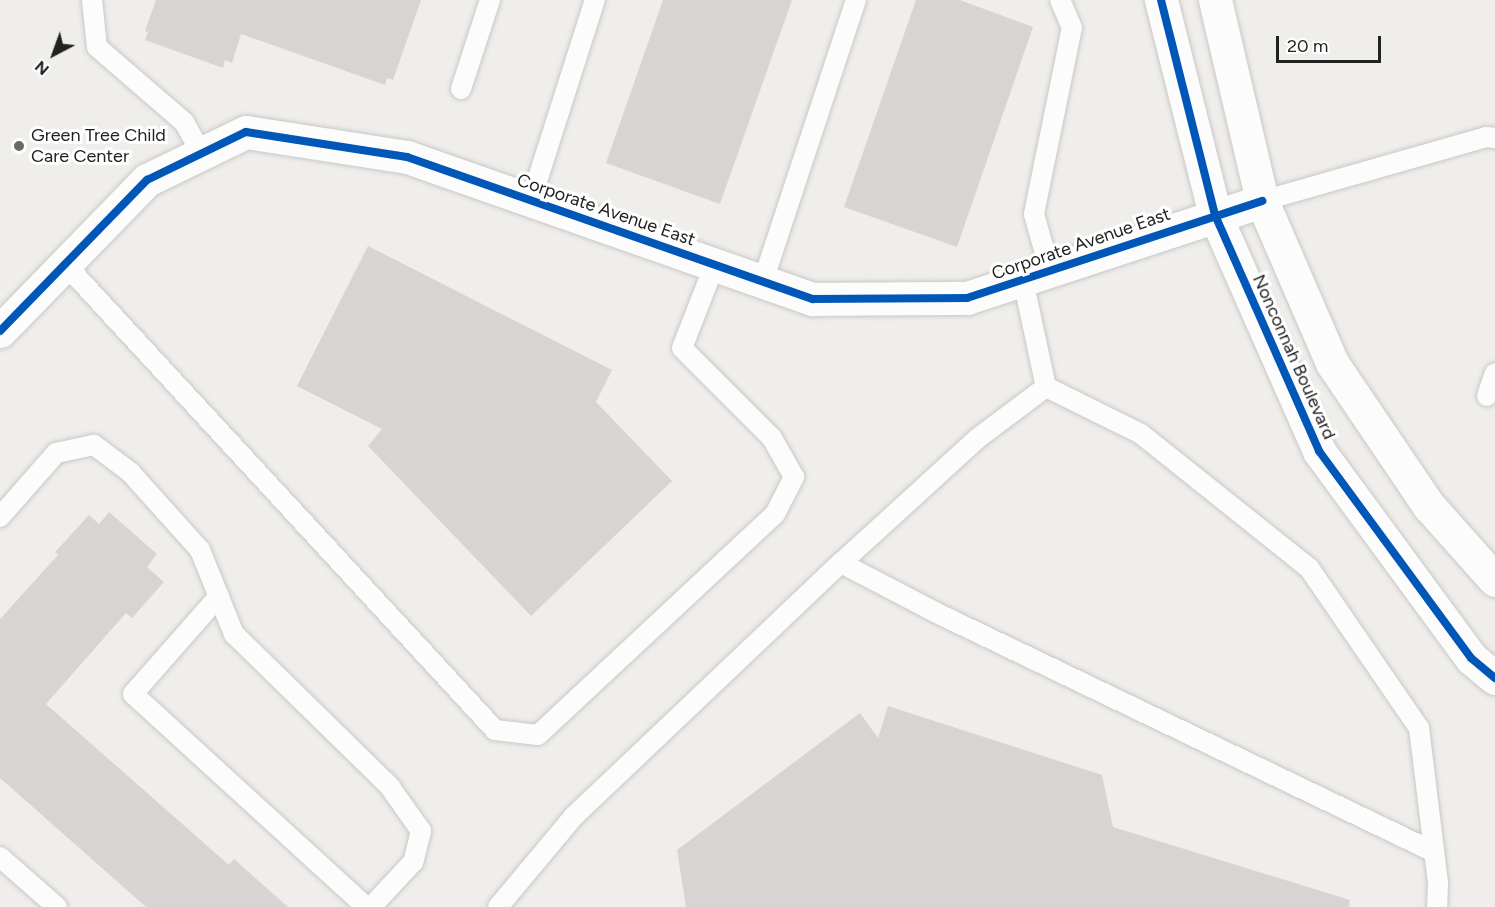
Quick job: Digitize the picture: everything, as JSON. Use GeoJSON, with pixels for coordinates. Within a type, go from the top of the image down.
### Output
{"type":"FeatureCollection","features":[{"type":"Feature","properties":{"kind":"street","name":"Nonconnah Boulevard"},"geometry":{"type":"LineString","coordinates":[[1161,0],[1215,215],[1319,451],[1471,658],[1495,678]]}},
{"type":"Feature","properties":{"kind":"street","name":"Nonconnah Boulevard"},"geometry":{"type":"LineString","coordinates":[[1215,0],[1262,201],[1332,363],[1429,506],[1495,580]]}},
{"type":"Feature","properties":{"kind":"street","name":"Corporate Avenue East"},"geometry":{"type":"LineString","coordinates":[[0,331],[147,180],[246,132],[407,157],[813,298],[967,298],[1262,201]]}},
{"type":"Feature","properties":{"kind":"lane"},"geometry":{"type":"LineString","coordinates":[[92,0],[97,47],[184,122],[201,154]]}},
{"type":"Feature","properties":{"kind":"lane"},"geometry":{"type":"LineString","coordinates":[[461,89],[490,0]]}},
{"type":"Feature","properties":{"kind":"lane"},"geometry":{"type":"LineString","coordinates":[[531,200],[595,0]]}},
{"type":"Feature","properties":{"kind":"lane"},"geometry":{"type":"LineString","coordinates":[[764,281],[856,0]]}},
{"type":"Feature","properties":{"kind":"lane"},"geometry":{"type":"LineString","coordinates":[[1046,387],[1034,214],[1072,28],[1060,0]]}},
{"type":"Feature","properties":{"kind":"lane"},"geometry":{"type":"LineString","coordinates":[[1262,201],[1486,137],[1495,138]]}},
{"type":"Feature","properties":{"kind":"lane"},"geometry":{"type":"LineString","coordinates":[[65,264],[495,729],[538,735],[775,514],[794,477],[772,438],[682,348],[715,264]]}},
{"type":"Feature","properties":{"kind":"lane"},"geometry":{"type":"LineString","coordinates":[[1487,396],[1495,373]]}},
{"type":"Feature","properties":{"kind":"lane"},"geometry":{"type":"LineString","coordinates":[[498,907],[574,816],[841,563],[978,438],[1046,387]]}},
{"type":"Feature","properties":{"kind":"lane"},"geometry":{"type":"LineString","coordinates":[[1046,387],[1141,434],[1309,568],[1419,728],[1438,884],[1437,907]]}},
{"type":"Feature","properties":{"kind":"lane"},"geometry":{"type":"LineString","coordinates":[[0,517],[56,453],[94,445],[130,472],[200,550],[234,634],[390,787],[421,831],[413,862],[372,907]]}},
{"type":"Feature","properties":{"kind":"lane"},"geometry":{"type":"LineString","coordinates":[[841,563],[952,620],[1434,852]]}},
{"type":"Feature","properties":{"kind":"lane"},"geometry":{"type":"LineString","coordinates":[[219,596],[133,694],[366,907]]}},
{"type":"Feature","properties":{"kind":"lane"},"geometry":{"type":"LineString","coordinates":[[0,857],[57,907]]}},
{"type":"Feature","properties":{"kind":"building"},"geometry":{"type":"Polygon","coordinates":[[[156,0],[421,0],[393,80],[387,78],[385,85],[241,34],[232,63],[225,60],[223,68],[145,40],[148,32],[145,31],[156,0]]]}},
{"type":"Feature","properties":{"kind":"building"},"geometry":{"type":"Polygon","coordinates":[[[663,0],[792,0],[720,204],[606,163],[663,0]]]}},
{"type":"Feature","properties":{"kind":"building"},"geometry":{"type":"Polygon","coordinates":[[[916,0],[960,0],[1033,27],[957,247],[844,207],[916,0]]]}},
{"type":"Feature","properties":{"kind":"building"},"geometry":{"type":"Polygon","coordinates":[[[368,246],[612,370],[596,402],[672,481],[531,616],[368,446],[382,429],[297,386],[368,246]]]}},
{"type":"Feature","properties":{"kind":"building"},"geometry":{"type":"Polygon","coordinates":[[[109,512],[157,554],[147,567],[164,582],[132,618],[126,613],[46,704],[229,865],[234,859],[288,907],[146,907],[0,778],[0,619],[58,555],[55,552],[89,515],[99,524],[109,512]]]}},
{"type":"Feature","properties":{"kind":"building"},"geometry":{"type":"Polygon","coordinates":[[[888,706],[1102,775],[1113,827],[1350,900],[1349,907],[686,907],[677,850],[860,713],[878,738],[888,706]]]}},
{"type":"Feature","properties":{"kind":"cycle path"},"geometry":{"type":"LineString","coordinates":[[1161,0],[1215,215],[1319,451],[1471,658],[1495,678]]}},
{"type":"Feature","properties":{"kind":"cycle path"},"geometry":{"type":"LineString","coordinates":[[0,331],[147,180],[246,132],[407,157],[813,299],[967,298],[1262,201]]}},
{"type":"Feature","properties":{"kind":"place","name":"Green Tree Child Care Center"},"geometry":{"type":"Point","coordinates":[19,146]}}]}
